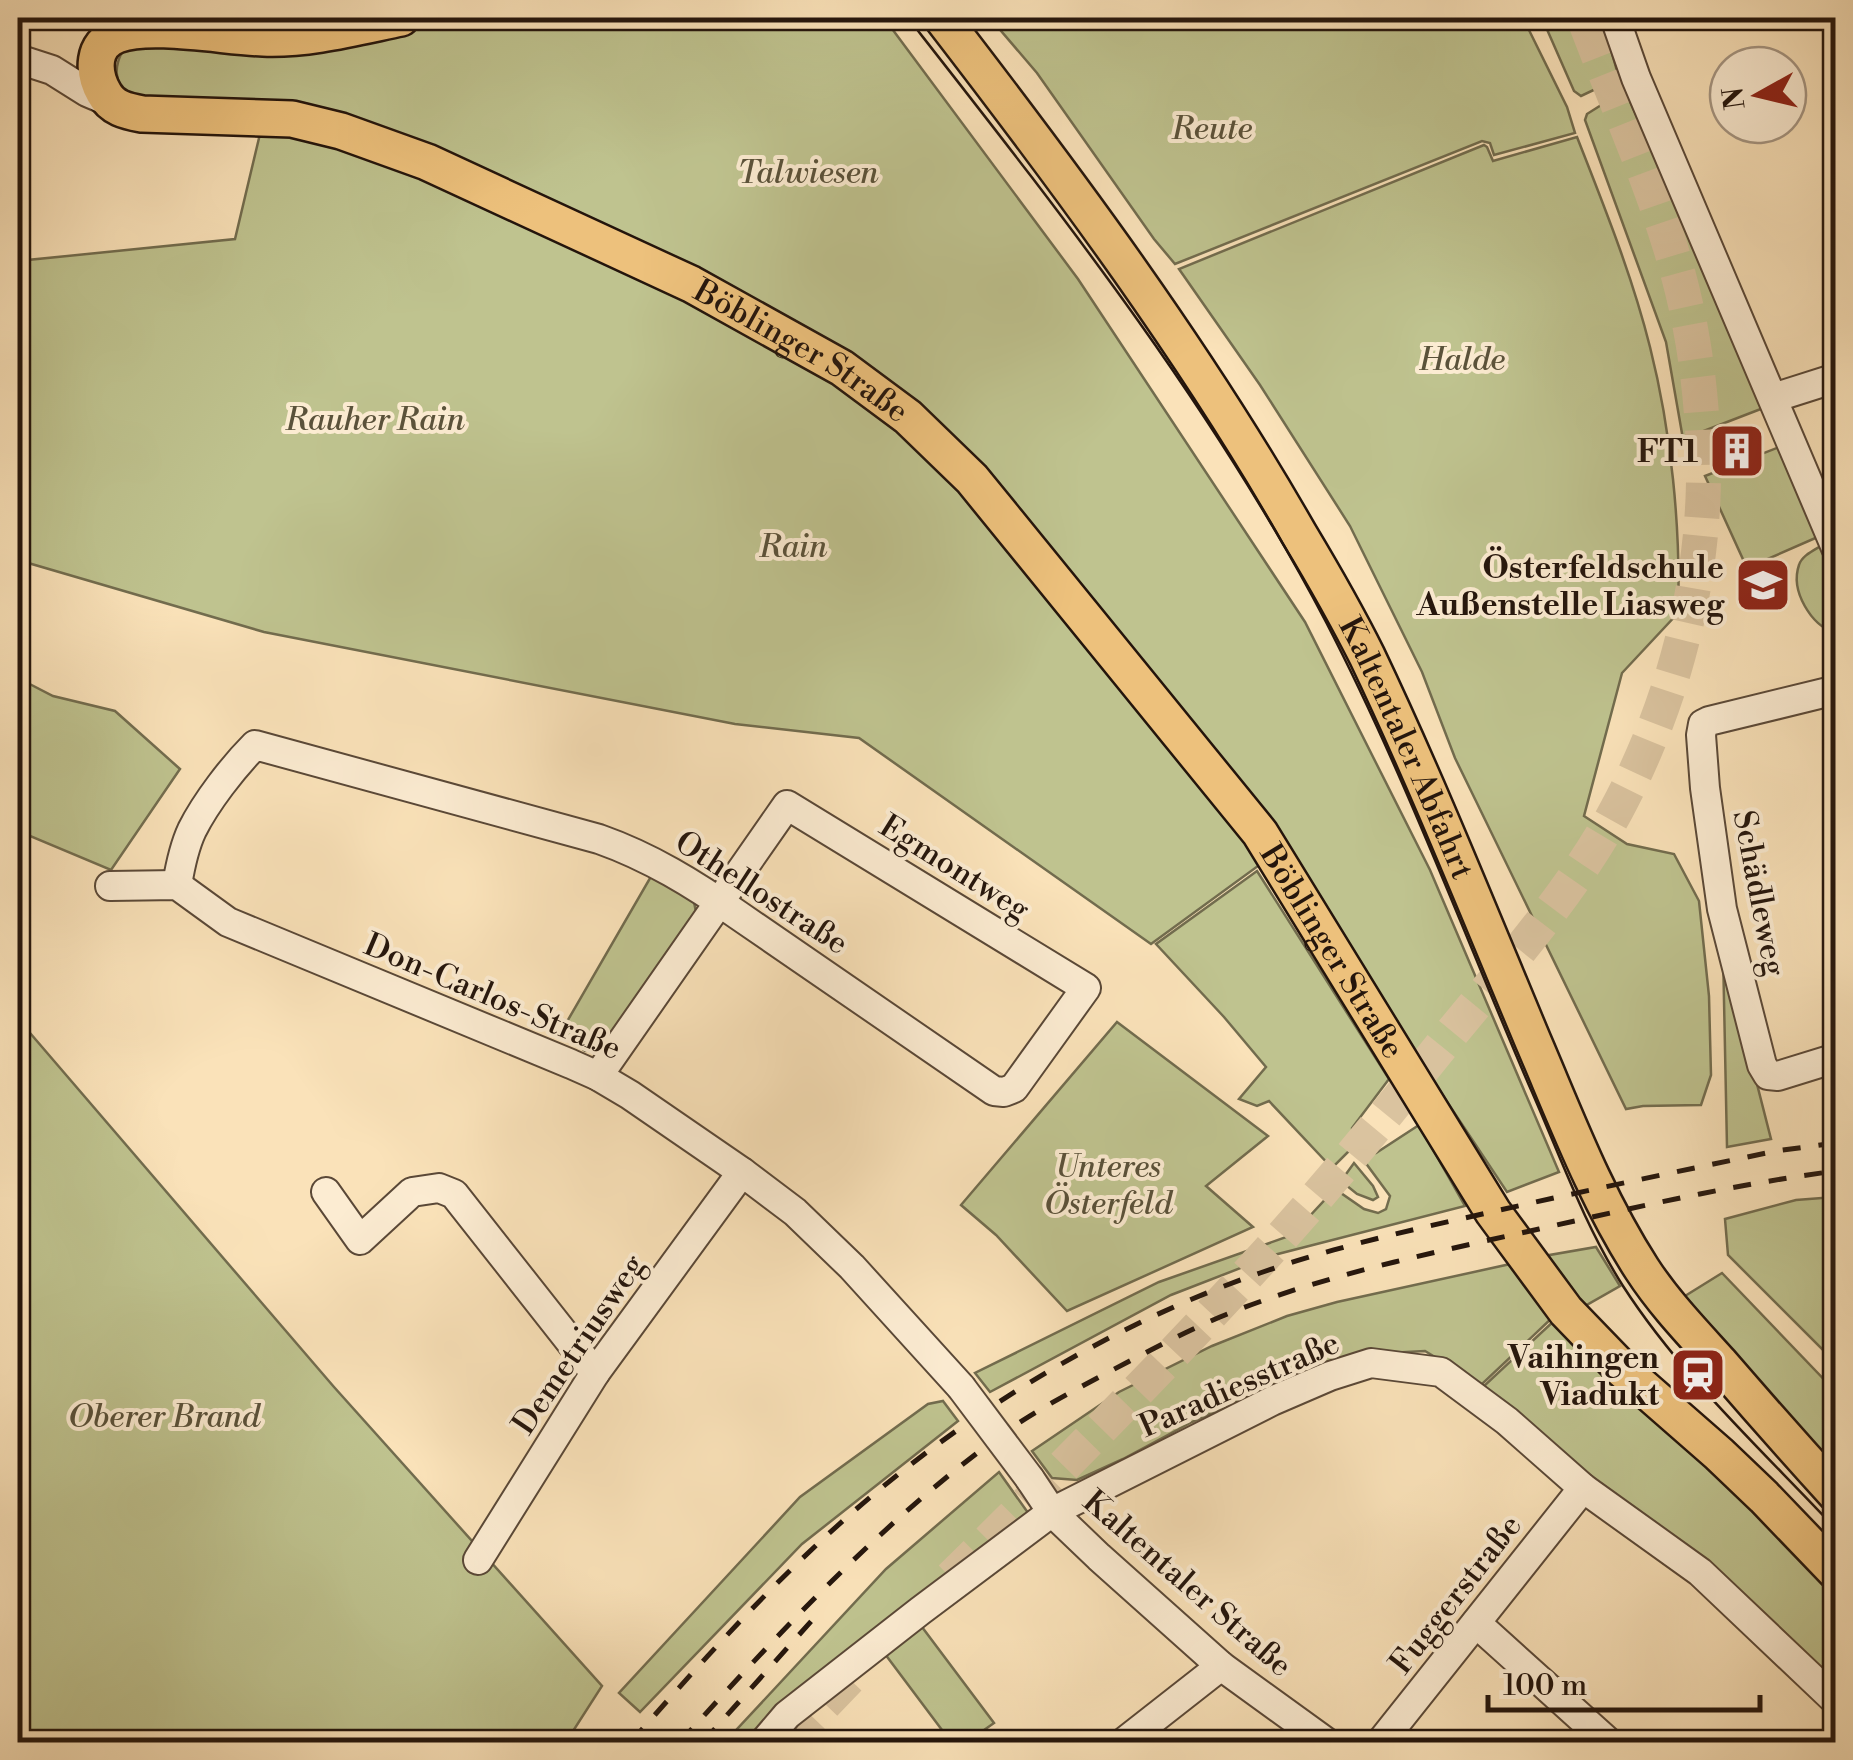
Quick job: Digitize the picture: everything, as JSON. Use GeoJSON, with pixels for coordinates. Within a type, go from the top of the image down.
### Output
{"type":"FeatureCollection","features":[{"type":"Feature","properties":{"kind":"main road"},"geometry":{"type":"LineString","coordinates":[[108,101],[96,70],[98,50],[118,34],[257,28],[338,31],[400,18]]}},
{"type":"Feature","properties":{"kind":"main road","name":"Kaltentaler Abfahrt"},"geometry":{"type":"LineString","coordinates":[[942,18],[1030,132],[1170,327],[1233,421],[1339,603],[1408,748],[1576,1145],[1644,1274],[1836,1494]]}},
{"type":"Feature","properties":{"kind":"main road","name":"Böblinger Straße"},"geometry":{"type":"LineString","coordinates":[[108,101],[122,110],[142,114],[292,119],[341,131],[427,162],[691,284],[842,368],[908,417],[972,478],[1260,833],[1493,1212],[1566,1311],[1595,1344],[1720,1454],[1836,1572]]}},
{"type":"Feature","properties":{"kind":"street"},"geometry":{"type":"LineString","coordinates":[[1616,18],[1636,78],[1836,548]]}},
{"type":"Feature","properties":{"kind":"street"},"geometry":{"type":"LineString","coordinates":[[52,70],[88,60],[98,50]]}},
{"type":"Feature","properties":{"kind":"street"},"geometry":{"type":"LineString","coordinates":[[18,60],[52,70],[108,101]]}},
{"type":"Feature","properties":{"kind":"street"},"geometry":{"type":"LineString","coordinates":[[1774,398],[1836,378]]}},
{"type":"Feature","properties":{"kind":"street","name":"Schädleweg"},"geometry":{"type":"LineString","coordinates":[[1836,690],[1709,721],[1703,724],[1700,735],[1722,909],[1766,1073],[1778,1076],[1836,1058]]}},
{"type":"Feature","properties":{"kind":"street","name":"Othellostraße"},"geometry":{"type":"LineString","coordinates":[[177,886],[192,830],[236,764],[256,745],[636,852],[692,883],[994,1090],[1014,1088],[1086,988]]}},
{"type":"Feature","properties":{"kind":"street","name":"Egmontweg"},"geometry":{"type":"LineString","coordinates":[[720,902],[787,805],[1086,988]]}},
{"type":"Feature","properties":{"kind":"street"},"geometry":{"type":"LineString","coordinates":[[110,886],[177,886]]}},
{"type":"Feature","properties":{"kind":"street","name":"Don-Carlos-Straße"},"geometry":{"type":"LineString","coordinates":[[177,886],[228,922],[598,1076],[742,1172],[795,1212],[852,1268],[961,1388],[1052,1512]]}},
{"type":"Feature","properties":{"kind":"street"},"geometry":{"type":"LineString","coordinates":[[598,1076],[720,902]]}},
{"type":"Feature","properties":{"kind":"street","name":"Demetriusweg"},"geometry":{"type":"LineString","coordinates":[[478,1560],[595,1373],[742,1172]]}},
{"type":"Feature","properties":{"kind":"street"},"geometry":{"type":"LineString","coordinates":[[326,1192],[360,1240],[412,1192],[438,1188],[454,1194],[595,1373]]}},
{"type":"Feature","properties":{"kind":"street","name":"Paradiesstraße"},"geometry":{"type":"LineString","coordinates":[[764,1742],[787,1716],[1052,1512],[1272,1401],[1330,1376],[1371,1364],[1441,1372],[1508,1421],[1583,1488],[1700,1572],[1836,1702]]}},
{"type":"Feature","properties":{"kind":"street","name":"Fuggerstraße"},"geometry":{"type":"LineString","coordinates":[[1381,1742],[1583,1488]]}},
{"type":"Feature","properties":{"kind":"street","name":"Kaltentaler Straße"},"geometry":{"type":"LineString","coordinates":[[1052,1512],[1220,1666],[1326,1742]]}},
{"type":"Feature","properties":{"kind":"street"},"geometry":{"type":"LineString","coordinates":[[1476,1623],[1608,1742]]}},
{"type":"Feature","properties":{"kind":"street"},"geometry":{"type":"LineString","coordinates":[[1124,1742],[1220,1666]]}},
{"type":"Feature","properties":{"kind":"green space"},"geometry":{"type":"Polygon","coordinates":[[[468,18],[884,18],[1078,279],[1305,622],[1430,870],[1559,1172],[1507,1192],[1370,986],[1273,855],[1151,944],[859,738],[735,724],[264,632],[18,560],[18,261],[235,239],[264,117],[125,94],[117,73],[122,52],[139,46],[335,45],[468,18]]]}},
{"type":"Feature","properties":{"kind":"green space","name":"Reute"},"geometry":{"type":"Polygon","coordinates":[[[990,18],[1523,18],[1567,107],[1575,133],[1494,155],[1490,143],[1482,141],[1175,264],[1037,73],[990,18]]]}},
{"type":"Feature","properties":{"kind":"green space"},"geometry":{"type":"Polygon","coordinates":[[[1542,18],[1602,18],[1619,78],[1581,96],[1574,91],[1542,18]]]}},
{"type":"Feature","properties":{"kind":"green space"},"geometry":{"type":"Polygon","coordinates":[[[1625,90],[1766,407],[1683,439],[1666,342],[1585,120],[1587,114],[1625,90]]]}},
{"type":"Feature","properties":{"kind":"green space","name":"Halde"},"geometry":{"type":"Polygon","coordinates":[[[1577,137],[1626,267],[1657,379],[1673,479],[1679,581],[1678,613],[1622,673],[1584,816],[1627,844],[1674,854],[1699,901],[1709,996],[1711,1075],[1701,1105],[1626,1109],[1455,758],[1422,672],[1350,526],[1260,385],[1179,269],[1484,145],[1493,161],[1577,137]]]}},
{"type":"Feature","properties":{"kind":"green space"},"geometry":{"type":"Polygon","coordinates":[[[1782,446],[1820,536],[1747,568],[1705,476],[1782,446]]]}},
{"type":"Feature","properties":{"kind":"green space"},"geometry":{"type":"Polygon","coordinates":[[[1824,544],[1835,571],[1835,633],[1811,615],[1797,585],[1801,561],[1824,544]]]}},
{"type":"Feature","properties":{"kind":"green space"},"geometry":{"type":"Polygon","coordinates":[[[18,678],[53,696],[115,711],[180,769],[111,870],[18,831],[18,678]]]}},
{"type":"Feature","properties":{"kind":"green space"},"geometry":{"type":"Polygon","coordinates":[[[1257,871],[1389,1079],[1352,1128],[1354,1146],[1332,1168],[1269,1101],[1257,1106],[1239,1099],[1266,1067],[1156,944],[1257,871]]]}},
{"type":"Feature","properties":{"kind":"green space"},"geometry":{"type":"Polygon","coordinates":[[[653,873],[690,897],[697,917],[598,1050],[585,1051],[561,1032],[653,873]]]}},
{"type":"Feature","properties":{"kind":"green space"},"geometry":{"type":"Polygon","coordinates":[[[1723,951],[1771,1139],[1727,1147],[1723,951]]]}},
{"type":"Feature","properties":{"kind":"green space","name":"Oberer Brand"},"geometry":{"type":"Polygon","coordinates":[[[18,1019],[334,1387],[602,1686],[566,1742],[18,1742],[18,1019]]]}},
{"type":"Feature","properties":{"kind":"green space","name":"Unteres Österfeld"},"geometry":{"type":"Polygon","coordinates":[[[1117,1022],[1268,1136],[1206,1186],[1253,1227],[1067,1311],[996,1235],[961,1205],[1117,1022]]]}},
{"type":"Feature","properties":{"kind":"green space"},"geometry":{"type":"Polygon","coordinates":[[[1419,1125],[1465,1206],[1274,1255],[1171,1295],[990,1392],[975,1373],[1159,1282],[1292,1235],[1335,1189],[1364,1209],[1378,1213],[1386,1209],[1390,1196],[1362,1158],[1419,1125]]]}},
{"type":"Feature","properties":{"kind":"green space"},"geometry":{"type":"Polygon","coordinates":[[[1354,1163],[1378,1197],[1373,1200],[1357,1194],[1341,1181],[1354,1163]]]}},
{"type":"Feature","properties":{"kind":"green space"},"geometry":{"type":"Polygon","coordinates":[[[1836,1197],[1835,1362],[1728,1255],[1725,1219],[1796,1200],[1836,1197]]]}},
{"type":"Feature","properties":{"kind":"green space"},"geometry":{"type":"Polygon","coordinates":[[[1596,1247],[1620,1286],[1583,1307],[1544,1256],[1596,1247]]]}},
{"type":"Feature","properties":{"kind":"green space"},"geometry":{"type":"Polygon","coordinates":[[[1515,1263],[1554,1316],[1481,1385],[1425,1351],[1368,1354],[1294,1376],[1077,1480],[1052,1478],[1032,1451],[1119,1392],[1212,1346],[1287,1316],[1515,1263]]]}},
{"type":"Feature","properties":{"kind":"green space"},"geometry":{"type":"Polygon","coordinates":[[[1722,1273],[1835,1391],[1835,1469],[1685,1296],[1722,1273]]]}},
{"type":"Feature","properties":{"kind":"green space"},"geometry":{"type":"Polygon","coordinates":[[[1556,1319],[1733,1485],[1835,1592],[1835,1670],[1826,1681],[1594,1485],[1484,1386],[1556,1319]]]}},
{"type":"Feature","properties":{"kind":"green space"},"geometry":{"type":"Polygon","coordinates":[[[943,1401],[958,1421],[802,1544],[640,1712],[619,1693],[800,1497],[928,1404],[943,1401]]]}},
{"type":"Feature","properties":{"kind":"green space"},"geometry":{"type":"Polygon","coordinates":[[[999,1472],[1031,1517],[750,1742],[725,1742],[886,1569],[999,1472]]]}},
{"type":"Feature","properties":{"kind":"green space"},"geometry":{"type":"Polygon","coordinates":[[[922,1627],[994,1723],[967,1742],[951,1742],[885,1654],[922,1627]]]}},
{"type":"Feature","properties":{"kind":"tunnel"},"geometry":{"type":"LineString","coordinates":[[951,1578],[1191,1335],[1358,1148],[1515,957],[1580,870],[1617,809],[1651,735],[1677,659],[1695,580],[1703,499],[1701,413],[1695,354],[1677,270],[1645,174],[1584,18]]}},
{"type":"Feature","properties":{"kind":"tunnel"},"geometry":{"type":"LineString","coordinates":[[788,1742],[853,1674]]}},
{"type":"Feature","properties":{"kind":"tram line"},"geometry":{"type":"LineString","coordinates":[[908,18],[1131,311],[1282,541],[1381,735],[1572,1186],[1623,1286],[1697,1382],[1836,1529]]}},
{"type":"Feature","properties":{"kind":"railway"},"geometry":{"type":"LineString","coordinates":[[631,1742],[782,1579],[880,1489],[968,1423],[1110,1338],[1209,1292],[1344,1247],[1631,1181],[1776,1151],[1836,1143]]}},
{"type":"Feature","properties":{"kind":"railway"},"geometry":{"type":"LineString","coordinates":[[680,1742],[827,1586],[946,1477],[1031,1416],[1176,1337],[1259,1302],[1378,1266],[1687,1197],[1836,1171]]}},
{"type":"Feature","properties":{"kind":"railway"},"geometry":{"type":"LineString","coordinates":[[703,1742],[823,1608]]}},
{"type":"Feature","properties":{"kind":"place","name":"FT1"},"geometry":{"type":"Point","coordinates":[1737,451]}},
{"type":"Feature","properties":{"kind":"place","name":"Österfeldschule Außenstelle Liasweg"},"geometry":{"type":"Point","coordinates":[1763,585]}},
{"type":"Feature","properties":{"kind":"place","name":"Vaihingen Viadukt"},"geometry":{"type":"Point","coordinates":[1698,1375]}},
{"type":"Feature","properties":{"kind":"park label","name":"Talwiesen"},"geometry":{"type":"Point","coordinates":[808,172]}},
{"type":"Feature","properties":{"kind":"park label","name":"Rauher Rain"},"geometry":{"type":"Point","coordinates":[375,419]}},
{"type":"Feature","properties":{"kind":"park label","name":"Rain"},"geometry":{"type":"Point","coordinates":[793,546]}}]}
